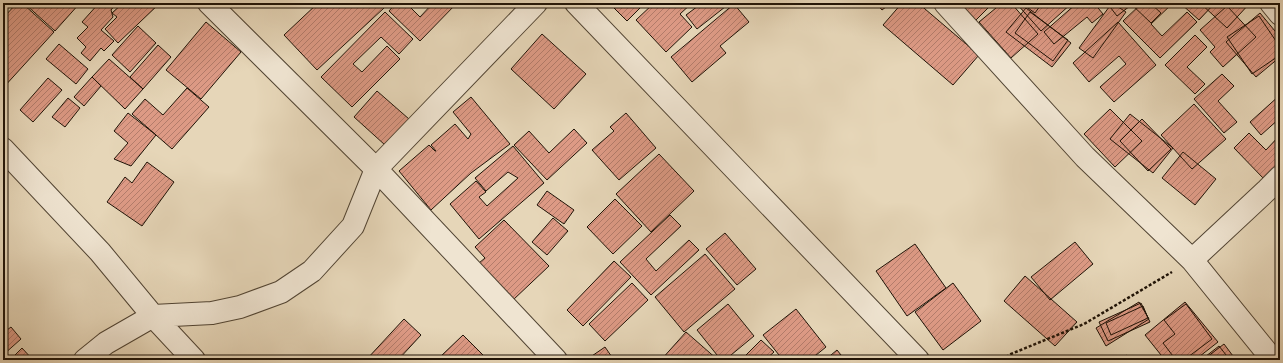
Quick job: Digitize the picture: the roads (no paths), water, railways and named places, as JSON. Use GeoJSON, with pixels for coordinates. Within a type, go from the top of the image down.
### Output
{"type":"FeatureCollection","features":[{"type":"Feature","properties":{"kind":"street"},"geometry":{"type":"LineString","coordinates":[[209,3],[376,169],[556,360]]}},
{"type":"Feature","properties":{"kind":"street"},"geometry":{"type":"LineString","coordinates":[[85,360],[106,343],[154,316],[212,313],[226,310],[281,292],[312,271],[353,226],[376,169],[536,3]]}},
{"type":"Feature","properties":{"kind":"street"},"geometry":{"type":"LineString","coordinates":[[576,3],[918,360]]}},
{"type":"Feature","properties":{"kind":"street"},"geometry":{"type":"LineString","coordinates":[[946,3],[1085,157],[1192,260],[1272,360]]}},
{"type":"Feature","properties":{"kind":"street"},"geometry":{"type":"LineString","coordinates":[[1270,3],[1280,14]]}},
{"type":"Feature","properties":{"kind":"street"},"geometry":{"type":"LineString","coordinates":[[3,149],[100,252],[154,316],[194,360]]}},
{"type":"Feature","properties":{"kind":"street"},"geometry":{"type":"LineString","coordinates":[[1192,260],[1280,177]]}}]}
